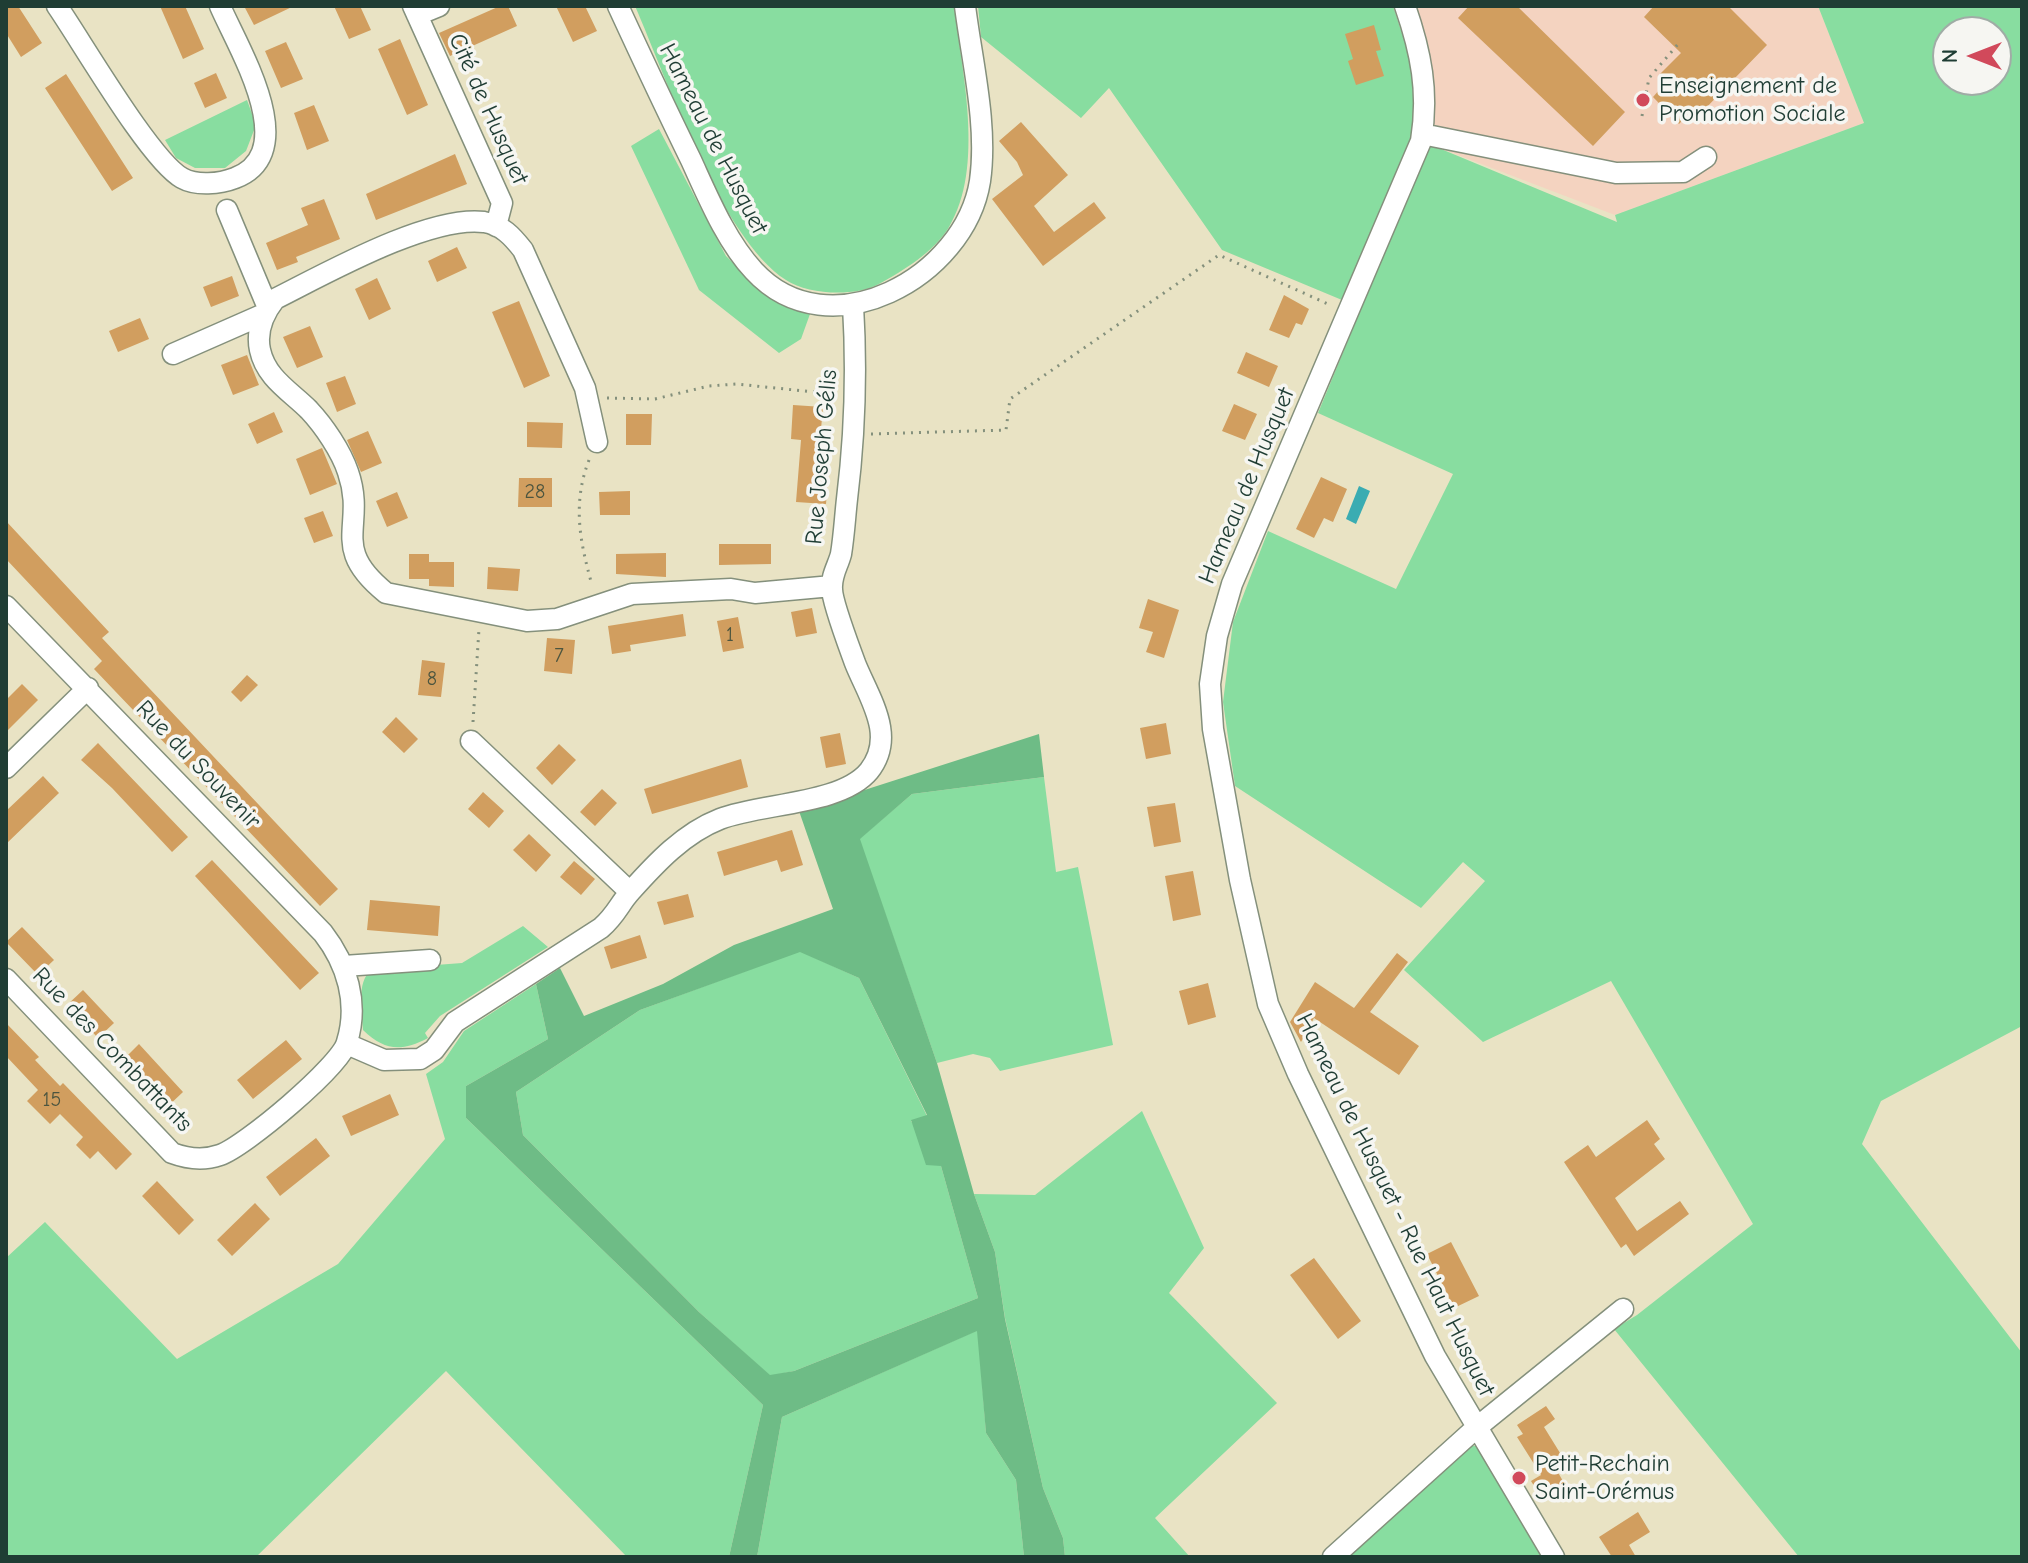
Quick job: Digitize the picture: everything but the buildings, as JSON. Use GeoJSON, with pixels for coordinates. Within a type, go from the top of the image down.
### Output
{"type":"FeatureCollection","features":[{"type":"Feature","properties":{"kind":"street"},"geometry":{"type":"LineString","coordinates":[[57,6],[154,152],[182,178],[200,183],[236,178],[255,165],[267,127],[264,109],[220,6]]}},
{"type":"Feature","properties":{"kind":"street","name":"Cité de Husquet"},"geometry":{"type":"LineString","coordinates":[[439,6],[415,11],[502,203],[496,226]]}},
{"type":"Feature","properties":{"kind":"street","name":"Hameau de Husquet"},"geometry":{"type":"LineString","coordinates":[[618,6],[727,232],[754,271],[779,290],[812,306],[853,305],[891,293],[950,249],[970,219],[980,182],[982,145],[965,6]]}},
{"type":"Feature","properties":{"kind":"street","name":"Hameau de Husquet"},"geometry":{"type":"LineString","coordinates":[[1268,1004],[1255,954],[1222,781],[1210,684],[1217,636],[1232,584],[1409,175],[1422,134],[1425,76],[1405,6]]}},
{"type":"Feature","properties":{"kind":"street"},"geometry":{"type":"LineString","coordinates":[[1422,134],[1616,173],[1683,172],[1706,157]]}},
{"type":"Feature","properties":{"kind":"street"},"geometry":{"type":"LineString","coordinates":[[227,210],[266,311]]}},
{"type":"Feature","properties":{"kind":"street"},"geometry":{"type":"LineString","coordinates":[[597,442],[587,398],[523,250],[510,234],[496,226],[468,222],[384,246],[275,299],[266,311],[259,348],[268,371],[310,412],[337,448],[349,472],[354,499],[353,556],[359,568],[386,593],[527,621],[557,619],[632,594],[731,589],[755,593],[832,586]]}},
{"type":"Feature","properties":{"kind":"street","name":"Rue Joseph Gélis"},"geometry":{"type":"LineString","coordinates":[[347,1044],[384,1060],[420,1059],[434,1050],[455,1022],[601,928],[619,912],[630,892],[670,850],[720,819],[829,793],[868,772],[881,742],[881,722],[847,642],[832,586],[840,556],[855,435],[857,396],[853,305]]}},
{"type":"Feature","properties":{"kind":"street"},"geometry":{"type":"LineString","coordinates":[[173,354],[266,311]]}},
{"type":"Feature","properties":{"kind":"street","name":"Rue du Souvenir"},"geometry":{"type":"LineString","coordinates":[[6,606],[323,933],[344,966]]}},
{"type":"Feature","properties":{"kind":"street"},"geometry":{"type":"LineString","coordinates":[[6,768],[88,688]]}},
{"type":"Feature","properties":{"kind":"street"},"geometry":{"type":"LineString","coordinates":[[471,741],[630,892]]}},
{"type":"Feature","properties":{"kind":"street"},"geometry":{"type":"LineString","coordinates":[[347,1044],[350,996],[344,966],[430,960]]}},
{"type":"Feature","properties":{"kind":"street","name":"Rue des Combattants"},"geometry":{"type":"LineString","coordinates":[[6,979],[172,1153],[191,1160],[219,1156],[265,1123],[331,1068],[347,1044]]}},
{"type":"Feature","properties":{"kind":"street","name":"Hameau de Husquet - Rue Haut Husquet"},"geometry":{"type":"LineString","coordinates":[[1268,1004],[1298,1074],[1435,1356],[1554,1557]]}},
{"type":"Feature","properties":{"kind":"street"},"geometry":{"type":"LineString","coordinates":[[1333,1557],[1476,1428],[1623,1309]]}},
{"type":"Feature","properties":{"kind":"path"},"geometry":{"type":"LineString","coordinates":[[1642,116],[1649,78],[1679,43]]}},
{"type":"Feature","properties":{"kind":"path"},"geometry":{"type":"LineString","coordinates":[[855,435],[1006,430],[1010,399],[1219,255],[1348,312]]}},
{"type":"Feature","properties":{"kind":"path"},"geometry":{"type":"LineString","coordinates":[[587,398],[655,399],[709,386],[736,384],[857,396]]}},
{"type":"Feature","properties":{"kind":"path"},"geometry":{"type":"LineString","coordinates":[[597,442],[584,474],[578,535],[598,604]]}},
{"type":"Feature","properties":{"kind":"path"},"geometry":{"type":"LineString","coordinates":[[471,741],[480,612]]}},
{"type":"Feature","properties":{"kind":"shaded area","name":"Enseignement de Promotion Sociale"},"geometry":{"type":"Polygon","coordinates":[[[1411,6],[1818,6],[1864,123],[1615,215],[1429,144],[1433,77],[1411,6]]]}},
{"type":"Feature","properties":{"kind":"green space"},"geometry":{"type":"Polygon","coordinates":[[[635,6],[954,6],[969,148],[960,203],[943,236],[908,267],[869,288],[845,292],[819,291],[786,280],[762,259],[718,194],[679,113],[635,6]]]}},
{"type":"Feature","properties":{"kind":"green space"},"geometry":{"type":"Polygon","coordinates":[[[978,6],[1393,6],[1416,76],[1412,137],[1342,300],[1222,250],[1109,88],[1081,118],[981,37],[978,6]]]}},
{"type":"Feature","properties":{"kind":"green space"},"geometry":{"type":"Polygon","coordinates":[[[1818,6],[2022,6],[2022,1026],[1881,1101],[1862,1144],[2022,1353],[2022,1557],[1799,1557],[1614,1329],[1637,1315],[1753,1224],[1611,981],[1483,1042],[1404,970],[1485,881],[1463,862],[1421,908],[1235,786],[1223,702],[1233,622],[1268,531],[1396,589],[1453,474],[1318,413],[1429,144],[1617,222],[1615,215],[1864,123],[1818,6]]]}},
{"type":"Feature","properties":{"kind":"green space"},"geometry":{"type":"Polygon","coordinates":[[[247,100],[256,125],[246,151],[225,168],[195,168],[176,158],[165,140],[247,100]]]}},
{"type":"Feature","properties":{"kind":"green space"},"geometry":{"type":"Polygon","coordinates":[[[659,129],[726,256],[766,295],[810,314],[801,339],[779,353],[699,290],[631,146],[659,129]]]}},
{"type":"Feature","properties":{"kind":"green space"},"geometry":{"type":"Polygon","coordinates":[[[1039,734],[1044,777],[912,794],[860,839],[937,1063],[974,1194],[995,1252],[1005,1319],[1043,1488],[1063,1538],[1065,1557],[1024,1557],[1016,1480],[986,1433],[977,1331],[782,1417],[757,1557],[729,1557],[763,1405],[466,1118],[466,1086],[548,1039],[536,984],[560,968],[584,1016],[663,984],[734,945],[833,909],[799,811],[1039,734]],[[800,952],[640,1010],[516,1092],[523,1135],[699,1312],[770,1375],[794,1371],[978,1298],[941,1166],[926,1165],[911,1120],[927,1115],[859,978],[800,952]]]}},
{"type":"Feature","properties":{"kind":"green space"},"geometry":{"type":"Polygon","coordinates":[[[1044,777],[1056,872],[1078,867],[1113,1045],[1000,1071],[990,1058],[973,1054],[937,1063],[859,839],[912,794],[1044,777]]]}},
{"type":"Feature","properties":{"kind":"green space"},"geometry":{"type":"Polygon","coordinates":[[[523,926],[548,947],[440,1016],[425,1033],[428,1038],[410,1046],[394,1047],[379,1042],[363,1030],[363,982],[371,970],[462,963],[523,926]]]}},
{"type":"Feature","properties":{"kind":"green space"},"geometry":{"type":"Polygon","coordinates":[[[800,951],[859,978],[927,1116],[911,1121],[941,1166],[978,1298],[794,1371],[770,1376],[699,1312],[523,1135],[516,1092],[640,1010],[800,951]]]}},
{"type":"Feature","properties":{"kind":"green space"},"geometry":{"type":"Polygon","coordinates":[[[536,984],[548,1039],[466,1086],[466,1118],[763,1405],[729,1557],[627,1557],[446,1371],[256,1557],[6,1557],[6,1258],[45,1222],[177,1359],[338,1264],[445,1139],[426,1074],[443,1062],[464,1031],[536,984]]]}},
{"type":"Feature","properties":{"kind":"green space"},"geometry":{"type":"Polygon","coordinates":[[[1142,1111],[1204,1248],[1169,1293],[1277,1403],[1155,1518],[1190,1557],[1065,1557],[1063,1538],[1043,1488],[1005,1318],[995,1252],[974,1194],[1035,1195],[1142,1111]]]}},
{"type":"Feature","properties":{"kind":"green space"},"geometry":{"type":"Polygon","coordinates":[[[978,1330],[986,1433],[1016,1480],[1024,1557],[757,1557],[782,1417],[978,1330]]]}},
{"type":"Feature","properties":{"kind":"green space"},"geometry":{"type":"Polygon","coordinates":[[[1464,1446],[1478,1446],[1544,1557],[1335,1557],[1464,1446]]]}},
{"type":"Feature","properties":{"kind":"water"},"geometry":{"type":"Polygon","coordinates":[[[1359,486],[1370,491],[1356,524],[1346,519],[1359,486]]]}},
{"type":"Feature","properties":{"kind":"place","name":"Enseignement de Promotion Sociale"},"geometry":{"type":"Point","coordinates":[1643,100]}},
{"type":"Feature","properties":{"kind":"place","name":"Petit-Rechain Saint-Orémus"},"geometry":{"type":"Point","coordinates":[1519,1478]}}]}
